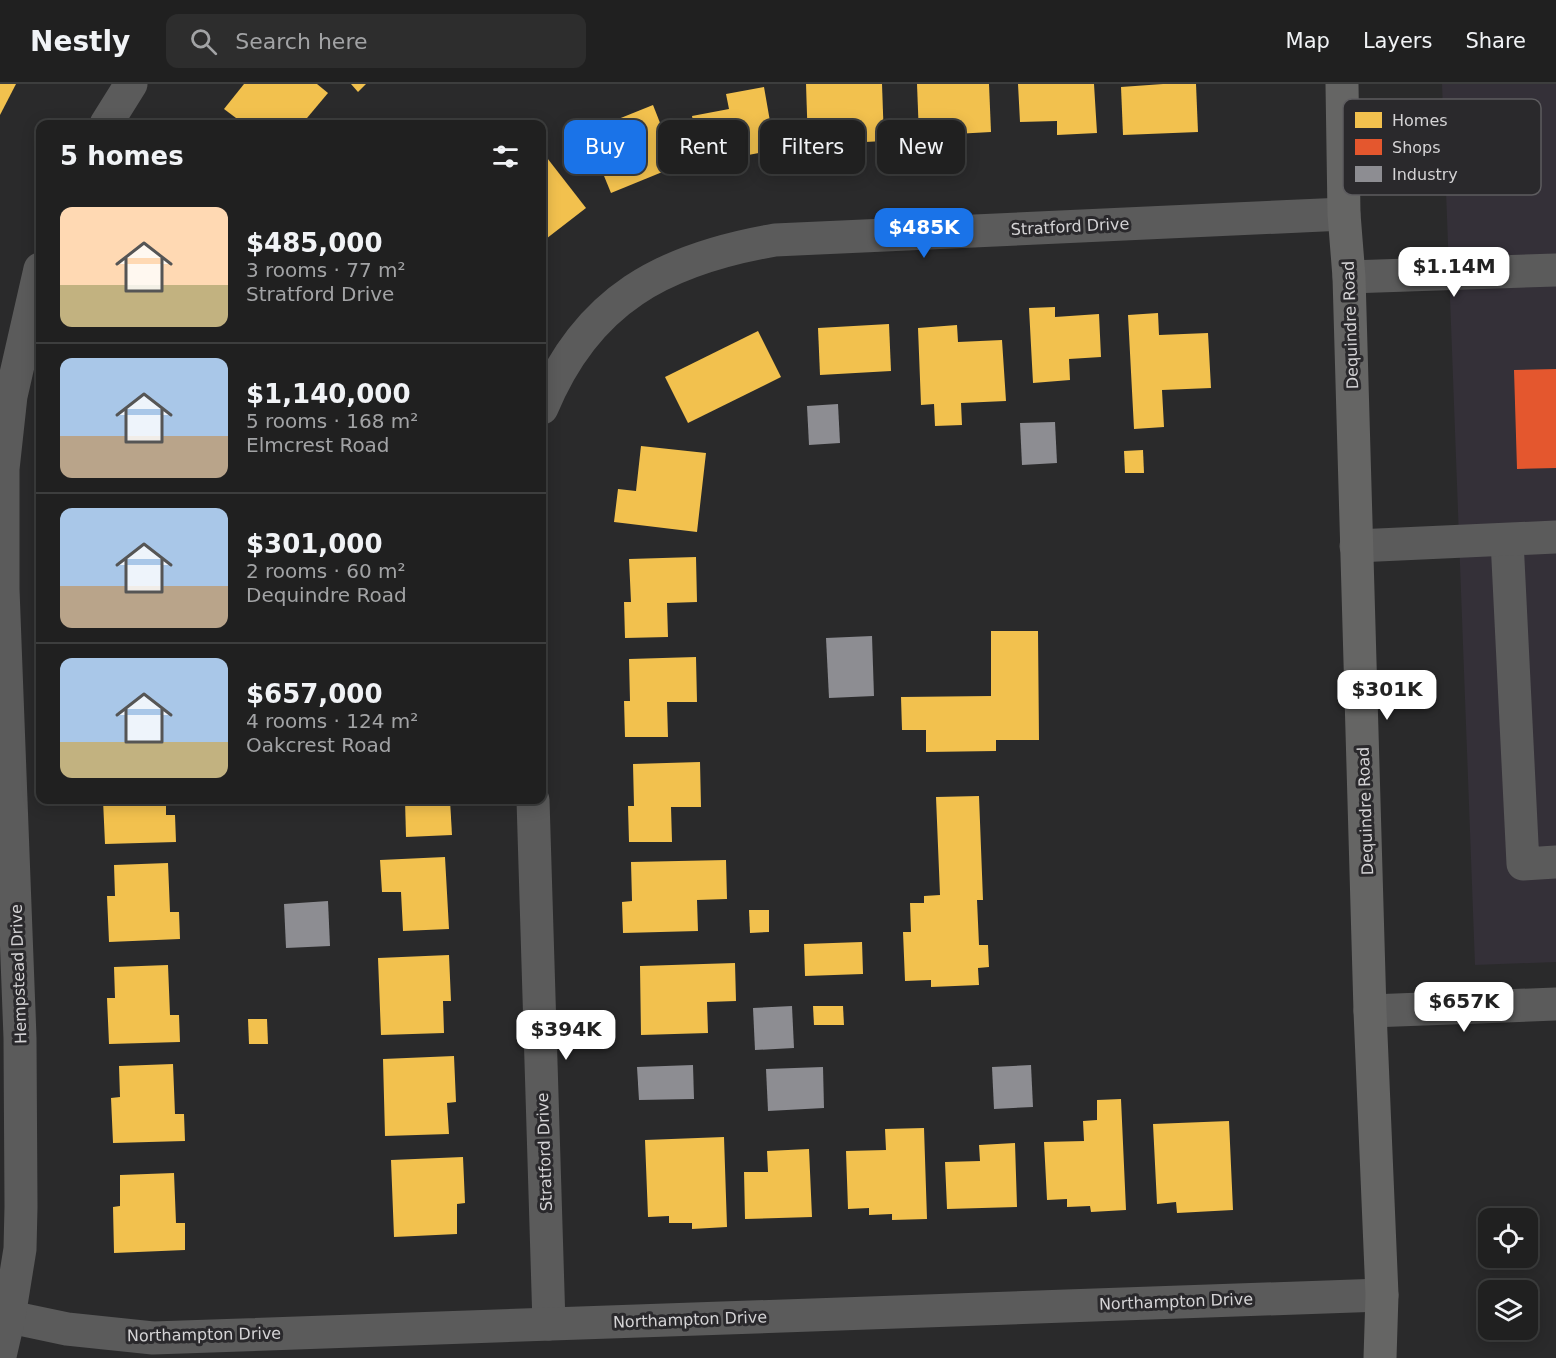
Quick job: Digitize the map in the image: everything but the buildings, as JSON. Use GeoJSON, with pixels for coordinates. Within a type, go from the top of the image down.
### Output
{"type":"FeatureCollection","features":[{"type":"Feature","properties":{"kind":"main road","name":"Dequindre Road"},"geometry":{"type":"LineString","coordinates":[[1342,84],[1343,149]]}},
{"type":"Feature","properties":{"kind":"main road","name":"Dequindre Road"},"geometry":{"type":"LineString","coordinates":[[1344,195],[1350,277],[1370,1011],[1382,1295],[1380,1358]]}},
{"type":"Feature","properties":{"kind":"street"},"geometry":{"type":"LineString","coordinates":[[108,120],[131,84]]}},
{"type":"Feature","properties":{"kind":"street","name":"Stratford Drive"},"geometry":{"type":"LineString","coordinates":[[546,398],[552,382],[573,350],[616,302],[666,271],[717,251],[775,240],[1344,214]]}},
{"type":"Feature","properties":{"kind":"street"},"geometry":{"type":"LineString","coordinates":[[1350,277],[1556,270]]}},
{"type":"Feature","properties":{"kind":"street","name":"Hempstead Drive"},"geometry":{"type":"LineString","coordinates":[[0,1356],[4,1316],[20,1249],[21,1196],[20,1038],[3,589],[3,470],[10,396],[36,286]]}},
{"type":"Feature","properties":{"kind":"street"},"geometry":{"type":"LineString","coordinates":[[1356,546],[1556,537]]}},
{"type":"Feature","properties":{"kind":"street"},"geometry":{"type":"LineString","coordinates":[[1507,540],[1523,864],[1556,862]]}},
{"type":"Feature","properties":{"kind":"street","name":"Stratford Drive"},"geometry":{"type":"LineString","coordinates":[[533,804],[549,1324]]}},
{"type":"Feature","properties":{"kind":"street"},"geometry":{"type":"LineString","coordinates":[[1370,1011],[1556,1004]]}},
{"type":"Feature","properties":{"kind":"street","name":"Northampton Drive"},"geometry":{"type":"LineString","coordinates":[[4,1316],[67,1329],[153,1338],[1382,1295]]}},
{"type":"Feature","properties":{"kind":"shaded area"},"geometry":{"type":"Polygon","coordinates":[[[1442,84],[1556,84],[1556,962],[1475,965],[1446,195],[1541,195],[1541,99],[1443,99],[1442,84]]]}}]}
